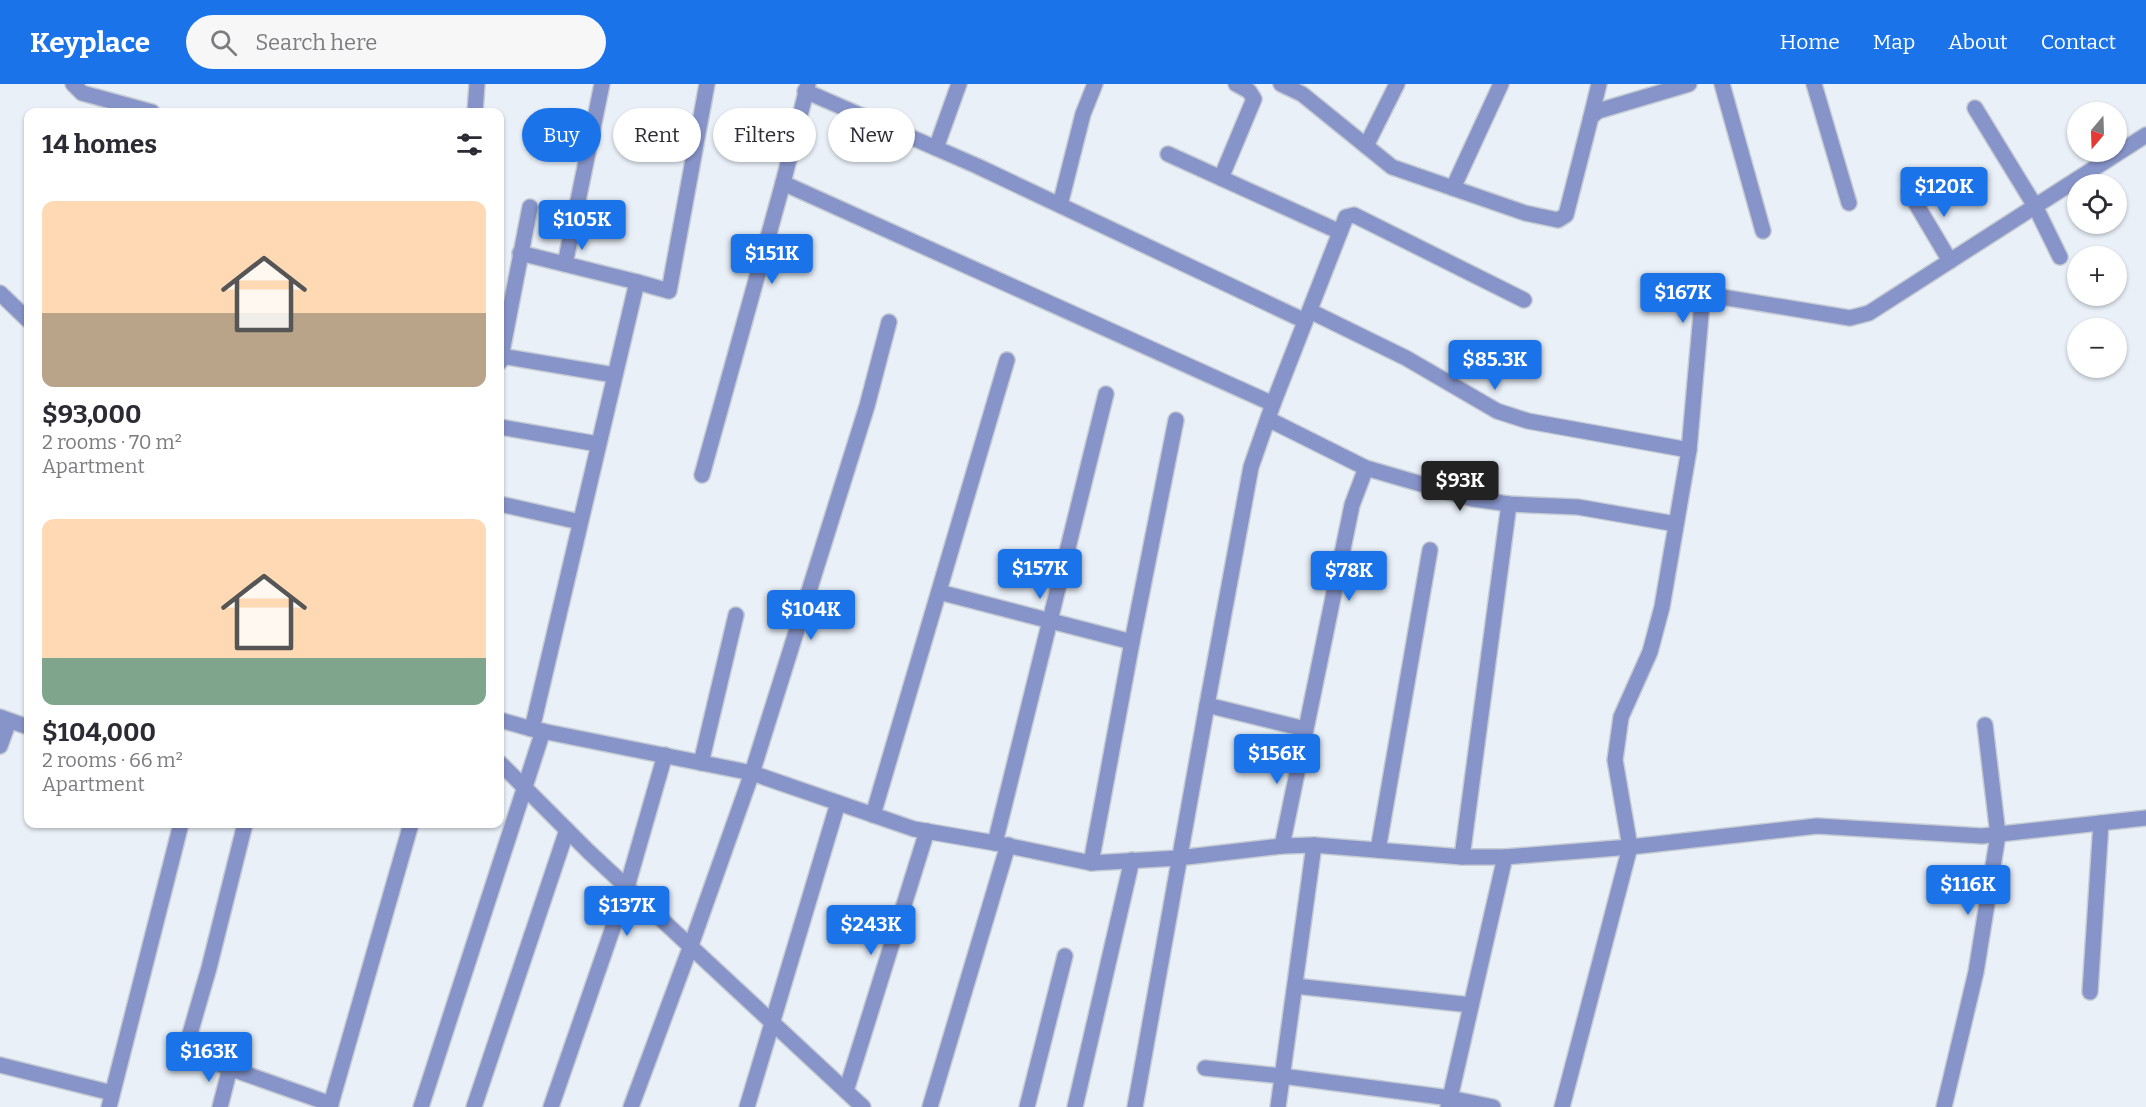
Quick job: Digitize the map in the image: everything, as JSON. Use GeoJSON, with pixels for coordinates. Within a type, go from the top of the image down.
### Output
{"type":"FeatureCollection","features":[{"type":"Feature","properties":{"kind":"street"},"geometry":{"type":"LineString","coordinates":[[73,84],[82,93],[137,108]]}},
{"type":"Feature","properties":{"kind":"street"},"geometry":{"type":"LineString","coordinates":[[474,108],[477,84]]}},
{"type":"Feature","properties":{"kind":"street"},"geometry":{"type":"LineString","coordinates":[[565,264],[602,84]]}},
{"type":"Feature","properties":{"kind":"street"},"geometry":{"type":"LineString","coordinates":[[520,253],[669,291],[707,84]]}},
{"type":"Feature","properties":{"kind":"street"},"geometry":{"type":"LineString","coordinates":[[936,148],[960,84]]}},
{"type":"Feature","properties":{"kind":"street"},"geometry":{"type":"LineString","coordinates":[[1060,205],[1083,114],[1095,84]]}},
{"type":"Feature","properties":{"kind":"street"},"geometry":{"type":"LineString","coordinates":[[1221,178],[1254,99],[1249,91],[1236,84]]}},
{"type":"Feature","properties":{"kind":"street"},"geometry":{"type":"LineString","coordinates":[[1366,146],[1397,84]]}},
{"type":"Feature","properties":{"kind":"street"},"geometry":{"type":"LineString","coordinates":[[1453,188],[1501,84]]}},
{"type":"Feature","properties":{"kind":"street"},"geometry":{"type":"LineString","coordinates":[[1286,85],[1302,94],[1392,166],[1525,213],[1558,220],[1566,215],[1599,84]]}},
{"type":"Feature","properties":{"kind":"street"},"geometry":{"type":"LineString","coordinates":[[1591,117],[1598,111],[1689,84]]}},
{"type":"Feature","properties":{"kind":"street"},"geometry":{"type":"LineString","coordinates":[[1722,84],[1763,231]]}},
{"type":"Feature","properties":{"kind":"street"},"geometry":{"type":"LineString","coordinates":[[1814,84],[1849,203]]}},
{"type":"Feature","properties":{"kind":"street"},"geometry":{"type":"LineString","coordinates":[[702,475],[807,88],[1060,205],[1406,358],[1497,411],[1528,421],[1689,450]]}},
{"type":"Feature","properties":{"kind":"street"},"geometry":{"type":"LineString","coordinates":[[1975,108],[2035,206],[2060,257]]}},
{"type":"Feature","properties":{"kind":"street"},"geometry":{"type":"LineString","coordinates":[[1562,1107],[1630,847],[1615,760],[1621,717],[1650,652],[1662,607],[1689,450],[1701,303],[1707,298],[1722,297],[1850,318],[1869,313],[2146,135]]}},
{"type":"Feature","properties":{"kind":"street"},"geometry":{"type":"LineString","coordinates":[[1168,154],[1340,232]]}},
{"type":"Feature","properties":{"kind":"street"},"geometry":{"type":"LineString","coordinates":[[783,183],[1271,411],[1366,468],[1473,499],[1509,504],[1578,507],[1676,524]]}},
{"type":"Feature","properties":{"kind":"street"},"geometry":{"type":"LineString","coordinates":[[1909,192],[1950,261]]}},
{"type":"Feature","properties":{"kind":"street"},"geometry":{"type":"LineString","coordinates":[[504,338],[530,207]]}},
{"type":"Feature","properties":{"kind":"street"},"geometry":{"type":"LineString","coordinates":[[1135,1107],[1178,858],[1251,467],[1346,217],[1354,215],[1524,300]]}},
{"type":"Feature","properties":{"kind":"street"},"geometry":{"type":"LineString","coordinates":[[421,1107],[524,788],[580,522],[637,282]]}},
{"type":"Feature","properties":{"kind":"street"},"geometry":{"type":"LineString","coordinates":[[0,292],[24,316]]}},
{"type":"Feature","properties":{"kind":"street"},"geometry":{"type":"LineString","coordinates":[[631,1107],[752,773],[867,406],[889,322]]}},
{"type":"Feature","properties":{"kind":"street"},"geometry":{"type":"LineString","coordinates":[[504,360],[614,375]]}},
{"type":"Feature","properties":{"kind":"street"},"geometry":{"type":"LineString","coordinates":[[873,815],[1007,360]]}},
{"type":"Feature","properties":{"kind":"street"},"geometry":{"type":"LineString","coordinates":[[930,1107],[1001,844],[1050,619],[1106,394]]}},
{"type":"Feature","properties":{"kind":"street"},"geometry":{"type":"LineString","coordinates":[[1091,863],[1176,420]]}},
{"type":"Feature","properties":{"kind":"street"},"geometry":{"type":"LineString","coordinates":[[504,428],[598,444]]}},
{"type":"Feature","properties":{"kind":"street"},"geometry":{"type":"LineString","coordinates":[[1282,846],[1352,505],[1366,468]]}},
{"type":"Feature","properties":{"kind":"street"},"geometry":{"type":"LineString","coordinates":[[1462,857],[1509,504]]}},
{"type":"Feature","properties":{"kind":"street"},"geometry":{"type":"LineString","coordinates":[[504,505],[580,522]]}},
{"type":"Feature","properties":{"kind":"street"},"geometry":{"type":"LineString","coordinates":[[1378,850],[1430,550]]}},
{"type":"Feature","properties":{"kind":"street"},"geometry":{"type":"LineString","coordinates":[[939,592],[1132,642]]}},
{"type":"Feature","properties":{"kind":"street"},"geometry":{"type":"LineString","coordinates":[[700,763],[736,615]]}},
{"type":"Feature","properties":{"kind":"street"},"geometry":{"type":"LineString","coordinates":[[1207,705],[1305,729]]}},
{"type":"Feature","properties":{"kind":"street"},"geometry":{"type":"LineString","coordinates":[[0,746],[5,719],[24,726]]}},
{"type":"Feature","properties":{"kind":"street"},"geometry":{"type":"LineString","coordinates":[[504,721],[537,730],[752,773],[914,829],[1091,863],[1178,858],[1282,846],[1314,845],[1462,857],[1505,857],[1630,847],[1817,826],[1982,836],[2146,818]]}},
{"type":"Feature","properties":{"kind":"street"},"geometry":{"type":"LineString","coordinates":[[1944,1107],[1976,972],[1998,835],[1985,725]]}},
{"type":"Feature","properties":{"kind":"street"},"geometry":{"type":"LineString","coordinates":[[551,1107],[627,887],[665,755]]}},
{"type":"Feature","properties":{"kind":"street"},"geometry":{"type":"LineString","coordinates":[[504,767],[690,948],[863,1107]]}},
{"type":"Feature","properties":{"kind":"street"},"geometry":{"type":"LineString","coordinates":[[747,1107],[838,803]]}},
{"type":"Feature","properties":{"kind":"street"},"geometry":{"type":"LineString","coordinates":[[2090,992],[2101,823]]}},
{"type":"Feature","properties":{"kind":"street"},"geometry":{"type":"LineString","coordinates":[[0,1065],[110,1100],[180,828]]}},
{"type":"Feature","properties":{"kind":"street"},"geometry":{"type":"LineString","coordinates":[[244,828],[209,968],[187,1044],[188,1050],[331,1106],[410,828]]}},
{"type":"Feature","properties":{"kind":"street"},"geometry":{"type":"LineString","coordinates":[[474,1107],[567,830]]}},
{"type":"Feature","properties":{"kind":"street"},"geometry":{"type":"LineString","coordinates":[[846,1091],[927,831]]}},
{"type":"Feature","properties":{"kind":"street"},"geometry":{"type":"LineString","coordinates":[[1278,1107],[1314,845]]}},
{"type":"Feature","properties":{"kind":"street"},"geometry":{"type":"LineString","coordinates":[[1449,1102],[1505,857]]}},
{"type":"Feature","properties":{"kind":"street"},"geometry":{"type":"LineString","coordinates":[[1075,1107],[1132,861]]}},
{"type":"Feature","properties":{"kind":"street"},"geometry":{"type":"LineString","coordinates":[[1027,1107],[1065,956]]}},
{"type":"Feature","properties":{"kind":"street"},"geometry":{"type":"LineString","coordinates":[[1294,986],[1471,1005]]}},
{"type":"Feature","properties":{"kind":"street"},"geometry":{"type":"LineString","coordinates":[[220,1107],[230,1068]]}},
{"type":"Feature","properties":{"kind":"street"},"geometry":{"type":"LineString","coordinates":[[1205,1068],[1282,1076],[1493,1107]]}}]}
